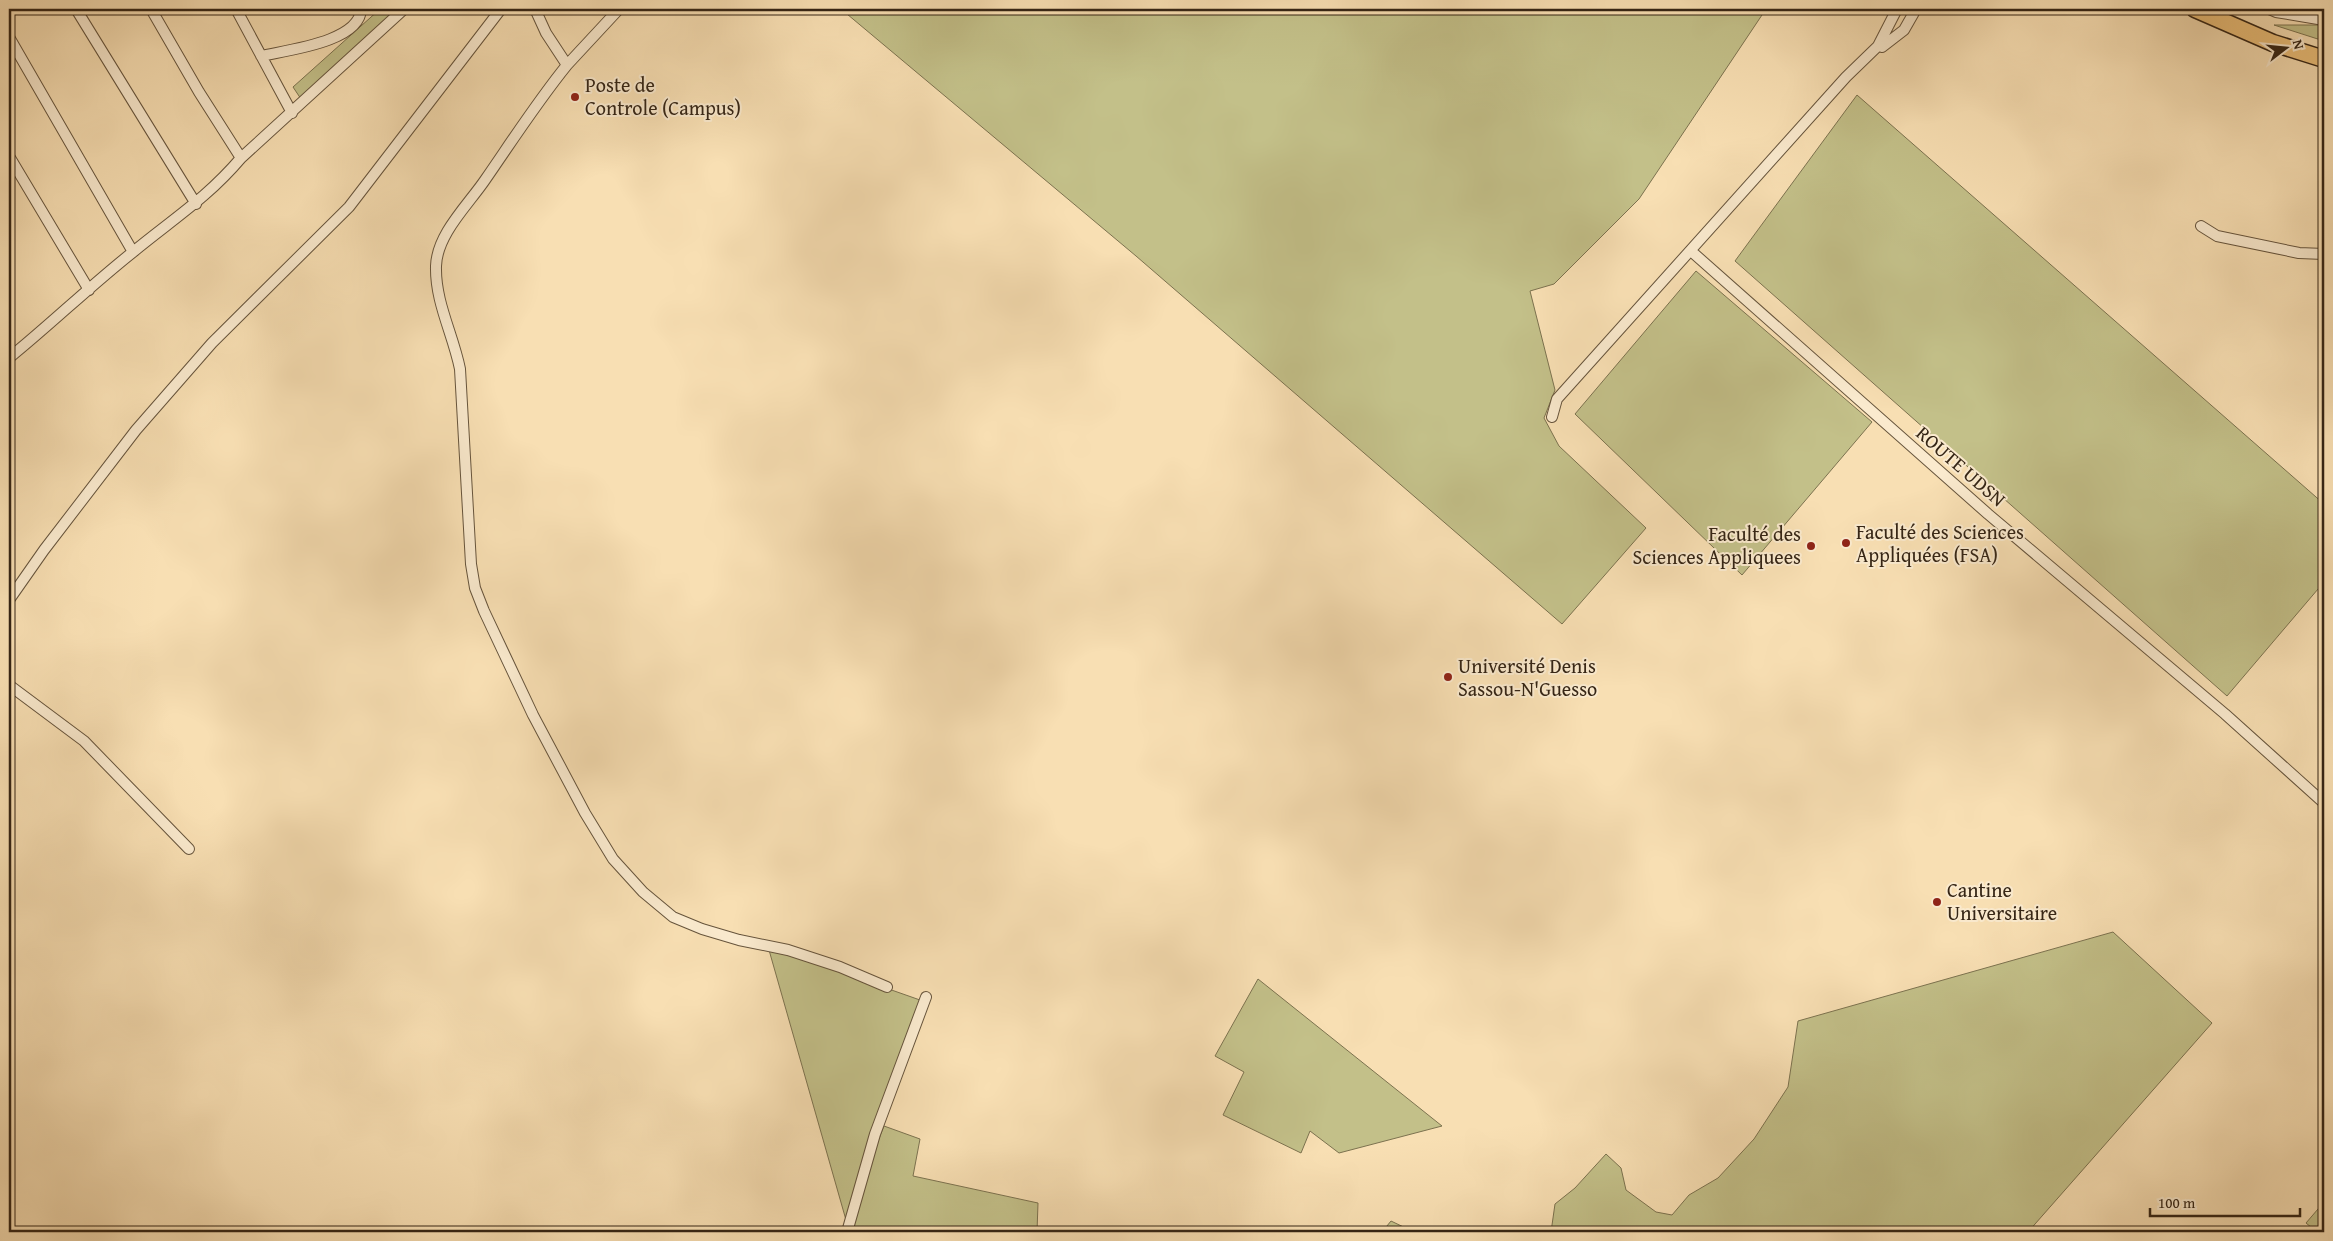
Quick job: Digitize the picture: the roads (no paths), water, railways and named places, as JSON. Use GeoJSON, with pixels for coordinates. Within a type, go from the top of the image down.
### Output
{"type":"FeatureCollection","features":[{"type":"Feature","properties":{"kind":"main road"},"geometry":{"type":"LineString","coordinates":[[2195,9],[2273,42],[2324,58]]}},
{"type":"Feature","properties":{"kind":"street"},"geometry":{"type":"LineString","coordinates":[[76,9],[196,204]]}},
{"type":"Feature","properties":{"kind":"street"},"geometry":{"type":"LineString","coordinates":[[151,9],[199,92],[241,158]]}},
{"type":"Feature","properties":{"kind":"street"},"geometry":{"type":"LineString","coordinates":[[236,9],[292,113]]}},
{"type":"Feature","properties":{"kind":"street"},"geometry":{"type":"LineString","coordinates":[[261,56],[342,35],[358,20],[361,9]]}},
{"type":"Feature","properties":{"kind":"street"},"geometry":{"type":"LineString","coordinates":[[9,358],[133,252],[196,204],[222,180],[241,158],[404,9]]}},
{"type":"Feature","properties":{"kind":"street"},"geometry":{"type":"LineString","coordinates":[[9,600],[66,520],[136,430],[212,343],[349,207],[501,9]]}},
{"type":"Feature","properties":{"kind":"street"},"geometry":{"type":"LineString","coordinates":[[535,9],[546,33],[567,65]]}},
{"type":"Feature","properties":{"kind":"street"},"geometry":{"type":"LineString","coordinates":[[619,9],[567,65],[539,100],[454,223],[441,245],[436,263],[436,285],[454,342],[460,369],[471,564],[475,588],[533,715],[585,813],[613,859],[643,892],[673,917],[695,926],[739,940],[788,950],[840,967],[887,987]]}},
{"type":"Feature","properties":{"kind":"street"},"geometry":{"type":"LineString","coordinates":[[1552,418],[1557,399],[1846,78],[1878,46],[1897,9]]}},
{"type":"Feature","properties":{"kind":"street"},"geometry":{"type":"LineString","coordinates":[[1878,46],[1882,47],[1904,30],[1916,9]]}},
{"type":"Feature","properties":{"kind":"street"},"geometry":{"type":"LineString","coordinates":[[2270,9],[2276,12],[2324,20]]}},
{"type":"Feature","properties":{"kind":"street"},"geometry":{"type":"LineString","coordinates":[[9,37],[133,252]]}},
{"type":"Feature","properties":{"kind":"street"},"geometry":{"type":"LineString","coordinates":[[9,156],[89,290]]}},
{"type":"Feature","properties":{"kind":"street"},"geometry":{"type":"LineString","coordinates":[[2201,226],[2217,236],[2299,253],[2324,254]]}},
{"type":"Feature","properties":{"kind":"street","name":"ROUTE UDSN"},"geometry":{"type":"LineString","coordinates":[[1691,250],[1982,509],[2225,714],[2324,804]]}},
{"type":"Feature","properties":{"kind":"street"},"geometry":{"type":"LineString","coordinates":[[9,685],[84,741],[189,849]]}},
{"type":"Feature","properties":{"kind":"street"},"geometry":{"type":"LineString","coordinates":[[847,1232],[875,1134],[926,997]]}},
{"type":"Feature","properties":{"kind":"place","name":"Poste de Controle (Campus)"},"geometry":{"type":"Point","coordinates":[575,97]}},
{"type":"Feature","properties":{"kind":"place","name":"Faculté des Sciences Appliquées (FSA)"},"geometry":{"type":"Point","coordinates":[1846,543]}},
{"type":"Feature","properties":{"kind":"place","name":"Faculté des Sciences Appliquees"},"geometry":{"type":"Point","coordinates":[1811,546]}},
{"type":"Feature","properties":{"kind":"place","name":"Université Denis Sassou-N'Guesso"},"geometry":{"type":"Point","coordinates":[1448,677]}},
{"type":"Feature","properties":{"kind":"place","name":"Cantine Universitaire"},"geometry":{"type":"Point","coordinates":[1937,902]}}]}
